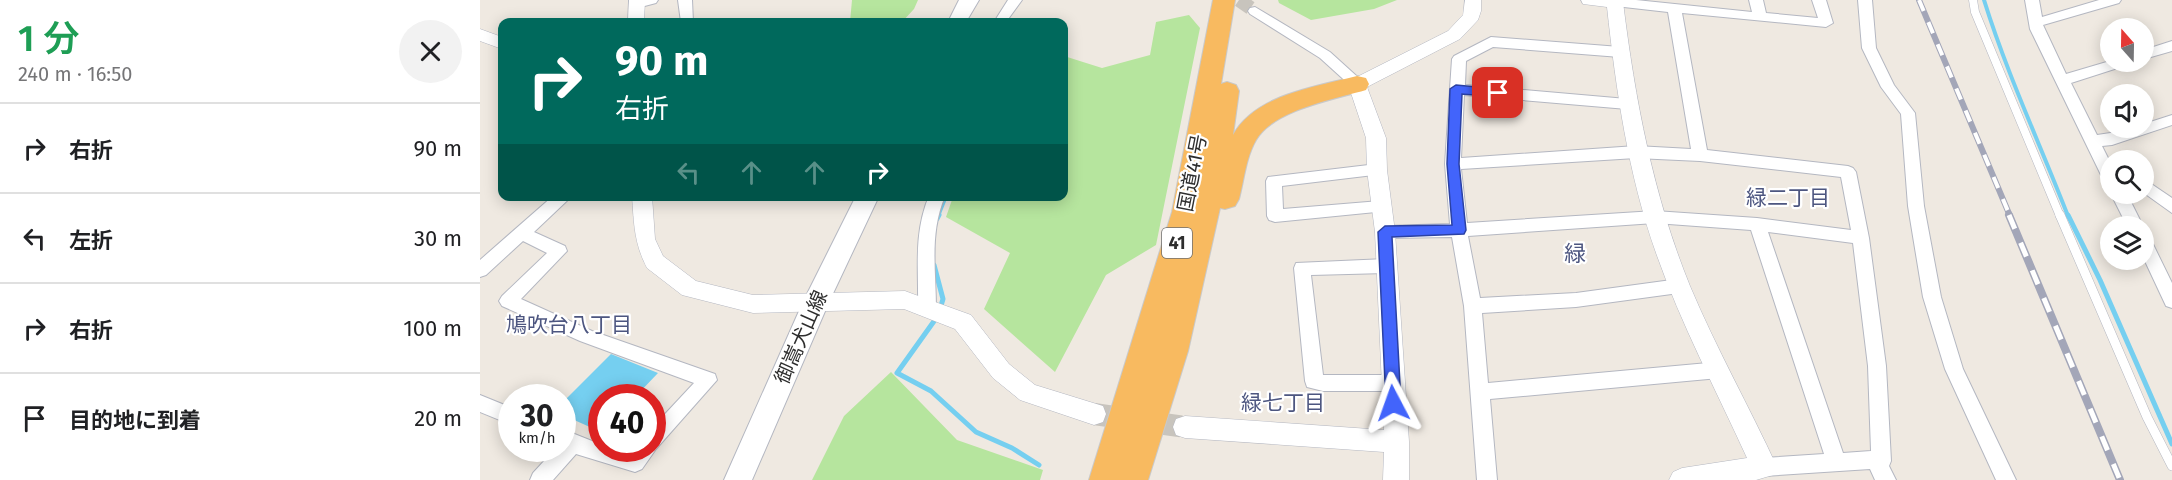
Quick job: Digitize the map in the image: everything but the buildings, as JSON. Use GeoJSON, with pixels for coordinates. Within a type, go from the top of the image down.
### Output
{"type":"FeatureCollection","features":[{"type":"Feature","properties":{"kind":"highway","name":"国道41号"},"geometry":{"type":"LineString","coordinates":[[1106,480],[1186,212],[1224,0]]}},
{"type":"Feature","properties":{"kind":"highway","name":"国道41号"},"geometry":{"type":"LineString","coordinates":[[1131,480],[1172,351],[1214,174],[1248,5]]}},
{"type":"Feature","properties":{"kind":"highway"},"geometry":{"type":"LineString","coordinates":[[1172,351],[1200,285],[1238,156],[1247,134],[1254,124],[1270,114],[1357,84]]}},
{"type":"Feature","properties":{"kind":"main road"},"geometry":{"type":"LineString","coordinates":[[959,18],[969,0]]}},
{"type":"Feature","properties":{"kind":"main road","name":"御嵩犬山線"},"geometry":{"type":"LineString","coordinates":[[738,480],[816,302],[866,201]]}},
{"type":"Feature","properties":{"kind":"street"},"geometry":{"type":"LineString","coordinates":[[685,0],[687,18]]}},
{"type":"Feature","properties":{"kind":"street"},"geometry":{"type":"LineString","coordinates":[[1003,18],[1015,0]]}},
{"type":"Feature","properties":{"kind":"street"},"geometry":{"type":"LineString","coordinates":[[1357,84],[1454,35],[1467,24],[1474,6],[1473,0]]}},
{"type":"Feature","properties":{"kind":"street"},"geometry":{"type":"LineString","coordinates":[[1589,0],[1826,23],[1819,0]]}},
{"type":"Feature","properties":{"kind":"street"},"geometry":{"type":"LineString","coordinates":[[1756,0],[1760,17]]}},
{"type":"Feature","properties":{"kind":"street"},"geometry":{"type":"LineString","coordinates":[[1865,0],[1869,48],[1888,87],[1908,114],[1916,206],[1932,297],[1954,369],[2006,480]]}},
{"type":"Feature","properties":{"kind":"street"},"geometry":{"type":"LineString","coordinates":[[2031,0],[2035,23],[2100,153]]}},
{"type":"Feature","properties":{"kind":"street"},"geometry":{"type":"LineString","coordinates":[[2035,23],[2114,0]]}},
{"type":"Feature","properties":{"kind":"street"},"geometry":{"type":"LineString","coordinates":[[637,18],[642,1]]}},
{"type":"Feature","properties":{"kind":"street"},"geometry":{"type":"LineString","coordinates":[[1615,2],[1627,104],[1636,152],[1655,217],[1679,286],[1764,467]]}},
{"type":"Feature","properties":{"kind":"street"},"geometry":{"type":"LineString","coordinates":[[1248,5],[1325,55],[1357,84],[1376,138],[1380,207],[1385,232],[1397,442],[1396,480]]}},
{"type":"Feature","properties":{"kind":"street"},"geometry":{"type":"LineString","coordinates":[[1674,8],[1700,154]]}},
{"type":"Feature","properties":{"kind":"street"},"geometry":{"type":"LineString","coordinates":[[480,35],[498,42]]}},
{"type":"Feature","properties":{"kind":"street"},"geometry":{"type":"LineString","coordinates":[[1487,480],[1473,306],[1459,230],[1453,164],[1459,59],[1491,42],[1620,52]]}},
{"type":"Feature","properties":{"kind":"street"},"geometry":{"type":"LineString","coordinates":[[2154,52],[2172,46]]}},
{"type":"Feature","properties":{"kind":"street"},"geometry":{"type":"LineString","coordinates":[[2063,80],[2100,69]]}},
{"type":"Feature","properties":{"kind":"street"},"geometry":{"type":"LineString","coordinates":[[1456,89],[1627,104]]}},
{"type":"Feature","properties":{"kind":"street"},"geometry":{"type":"LineString","coordinates":[[2093,141],[2112,140],[2172,120]]}},
{"type":"Feature","properties":{"kind":"street"},"geometry":{"type":"LineString","coordinates":[[1453,164],[1636,152],[1700,154],[1848,172],[1861,238],[1877,366],[1882,473]]}},
{"type":"Feature","properties":{"kind":"street"},"geometry":{"type":"LineString","coordinates":[[1377,170],[1274,181],[1275,216],[1380,207]]}},
{"type":"Feature","properties":{"kind":"street"},"geometry":{"type":"LineString","coordinates":[[2154,193],[2172,207]]}},
{"type":"Feature","properties":{"kind":"street"},"geometry":{"type":"LineString","coordinates":[[480,270],[558,201]]}},
{"type":"Feature","properties":{"kind":"street"},"geometry":{"type":"LineString","coordinates":[[642,201],[645,239],[655,262],[690,289],[753,304],[905,300],[963,322],[1000,371],[1028,393],[1094,414]]}},
{"type":"Feature","properties":{"kind":"street"},"geometry":{"type":"LineString","coordinates":[[927,309],[928,288],[924,266],[924,234],[935,201]]}},
{"type":"Feature","properties":{"kind":"street"},"geometry":{"type":"LineString","coordinates":[[1385,232],[1459,230],[1655,217],[1757,224],[1861,238]]}},
{"type":"Feature","properties":{"kind":"street"},"geometry":{"type":"LineString","coordinates":[[1757,224],[1793,338],[1836,461]]}},
{"type":"Feature","properties":{"kind":"street"},"geometry":{"type":"LineString","coordinates":[[521,233],[559,251],[508,300],[586,336],[708,380],[666,426]]}},
{"type":"Feature","properties":{"kind":"street"},"geometry":{"type":"LineString","coordinates":[[2154,264],[2172,301]]}},
{"type":"Feature","properties":{"kind":"street"},"geometry":{"type":"LineString","coordinates":[[1386,266],[1302,268],[1314,381],[1392,383]]}},
{"type":"Feature","properties":{"kind":"street"},"geometry":{"type":"LineString","coordinates":[[1473,306],[1576,300],[1679,286]]}},
{"type":"Feature","properties":{"kind":"street"},"geometry":{"type":"LineString","coordinates":[[1481,392],[1719,370]]}},
{"type":"Feature","properties":{"kind":"street"},"geometry":{"type":"LineString","coordinates":[[480,404],[498,411]]}},
{"type":"Feature","properties":{"kind":"street"},"geometry":{"type":"LineString","coordinates":[[1185,427],[1397,442]]}},
{"type":"Feature","properties":{"kind":"street"},"geometry":{"type":"LineString","coordinates":[[1682,480],[1764,467],[1836,461],[1875,460],[1882,473]]}},
{"type":"Feature","properties":{"kind":"street"},"geometry":{"type":"LineString","coordinates":[[540,480],[553,462]]}},
{"type":"Feature","properties":{"kind":"lane"},"geometry":{"type":"LineString","coordinates":[[1973,0],[1975,12],[2035,158],[2147,417],[2172,466]]}},
{"type":"Feature","properties":{"kind":"green space"},"geometry":{"type":"Polygon","coordinates":[[[852,0],[918,0],[906,18],[850,18],[852,0]]]}},
{"type":"Feature","properties":{"kind":"green space"},"geometry":{"type":"Polygon","coordinates":[[[1278,0],[1397,0],[1374,9],[1311,20],[1279,3],[1278,0]]]}},
{"type":"Feature","properties":{"kind":"green space"},"geometry":{"type":"Polygon","coordinates":[[[1189,15],[1200,28],[1156,245],[1106,275],[1055,372],[984,309],[1010,253],[946,217],[952,201],[1068,201],[1068,57],[1102,68],[1150,55],[1156,22],[1189,15]]]}},
{"type":"Feature","properties":{"kind":"green space"},"geometry":{"type":"Polygon","coordinates":[[[891,372],[957,440],[1043,470],[1040,480],[812,480],[844,416],[891,372]]]}},
{"type":"Feature","properties":{"kind":"water"},"geometry":{"type":"Polygon","coordinates":[[[611,354],[658,373],[647,384],[588,384],[588,426],[576,421],[576,389],[611,354]]]}},
{"type":"Feature","properties":{"kind":"waterway"},"geometry":{"type":"LineString","coordinates":[[1984,0],[2013,82],[2068,216]]}},
{"type":"Feature","properties":{"kind":"waterway"},"geometry":{"type":"LineString","coordinates":[[938,216],[944,201]]}},
{"type":"Feature","properties":{"kind":"waterway"},"geometry":{"type":"LineString","coordinates":[[937,219],[939,215]]}},
{"type":"Feature","properties":{"kind":"waterway"},"geometry":{"type":"LineString","coordinates":[[2068,215],[2100,280],[2172,444]]}},
{"type":"Feature","properties":{"kind":"waterway"},"geometry":{"type":"LineString","coordinates":[[934,265],[943,299],[940,309]]}},
{"type":"Feature","properties":{"kind":"waterway"},"geometry":{"type":"LineString","coordinates":[[937,317],[897,373],[931,391],[976,432],[1012,448],[1039,465]]}},
{"type":"Feature","properties":{"kind":"tunnel"},"geometry":{"type":"LineString","coordinates":[[1239,0],[1255,11]]}},
{"type":"Feature","properties":{"kind":"tunnel"},"geometry":{"type":"LineString","coordinates":[[1094,414],[1185,427]]}},
{"type":"Feature","properties":{"kind":"railway"},"geometry":{"type":"LineString","coordinates":[[1919,0],[2010,216]]}},
{"type":"Feature","properties":{"kind":"railway"},"geometry":{"type":"LineString","coordinates":[[2009,215],[2120,480]]}},
{"type":"Feature","properties":{"kind":"district","name":"緑二丁目"},"geometry":{"type":"Point","coordinates":[1788,198]}},
{"type":"Feature","properties":{"kind":"district","name":"緑"},"geometry":{"type":"Point","coordinates":[1575,253]}},
{"type":"Feature","properties":{"kind":"district","name":"鳩吹台八丁目"},"geometry":{"type":"Point","coordinates":[569,325]}},
{"type":"Feature","properties":{"kind":"district","name":"緑七丁目"},"geometry":{"type":"Point","coordinates":[1283,403]}},
{"type":"Feature","properties":{"kind":"route"},"geometry":{"type":"LineString","coordinates":[[1393,403],[1385,232],[1459,230],[1453,164],[1456,89],[1498,93]]}}]}
